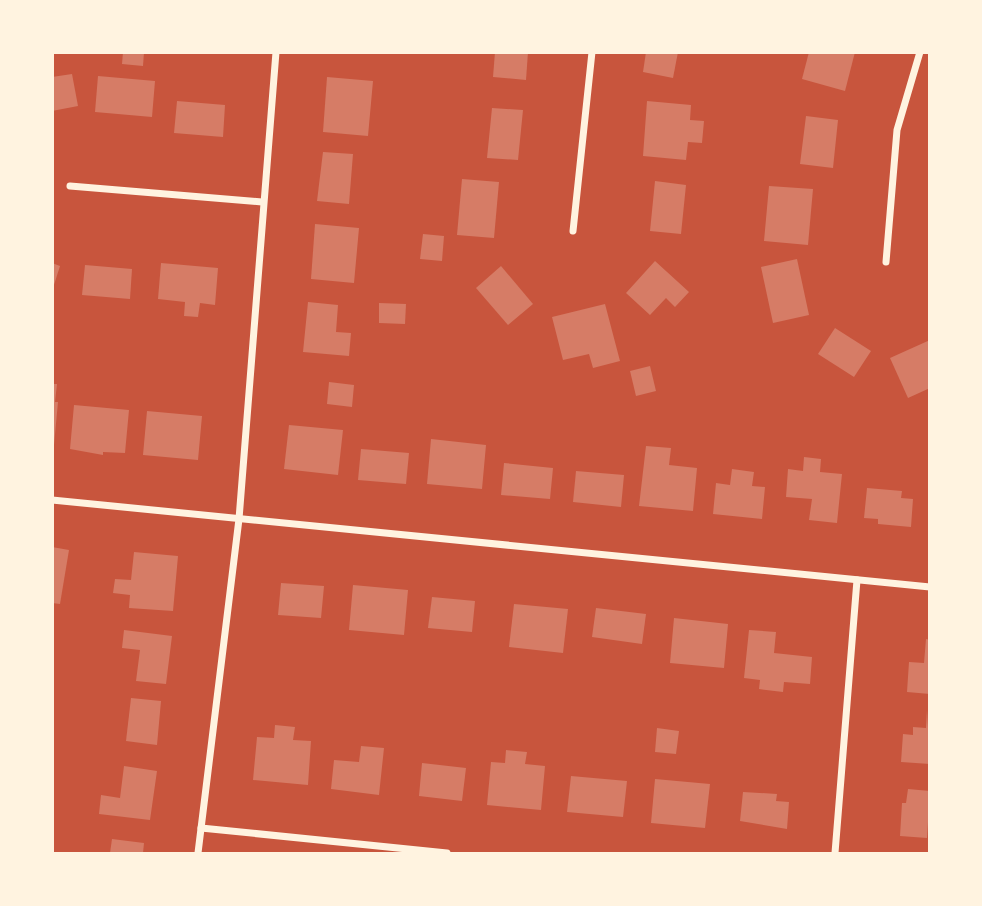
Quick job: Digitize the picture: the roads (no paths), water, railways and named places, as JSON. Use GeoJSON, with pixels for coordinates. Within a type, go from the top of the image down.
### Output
{"type":"FeatureCollection","features":[{"type":"Feature","properties":{"kind":"street"},"geometry":{"type":"LineString","coordinates":[[198,853],[239,519],[262,202],[276,52]]}},
{"type":"Feature","properties":{"kind":"street"},"geometry":{"type":"LineString","coordinates":[[573,231],[592,52]]}},
{"type":"Feature","properties":{"kind":"street"},"geometry":{"type":"LineString","coordinates":[[886,262],[897,130],[920,52]]}},
{"type":"Feature","properties":{"kind":"street"},"geometry":{"type":"LineString","coordinates":[[70,187],[262,202]]}},
{"type":"Feature","properties":{"kind":"street"},"geometry":{"type":"LineString","coordinates":[[52,500],[929,587]]}},
{"type":"Feature","properties":{"kind":"street"},"geometry":{"type":"LineString","coordinates":[[835,853],[857,580]]}},
{"type":"Feature","properties":{"kind":"street"},"geometry":{"type":"LineString","coordinates":[[201,828],[447,853]]}}]}
